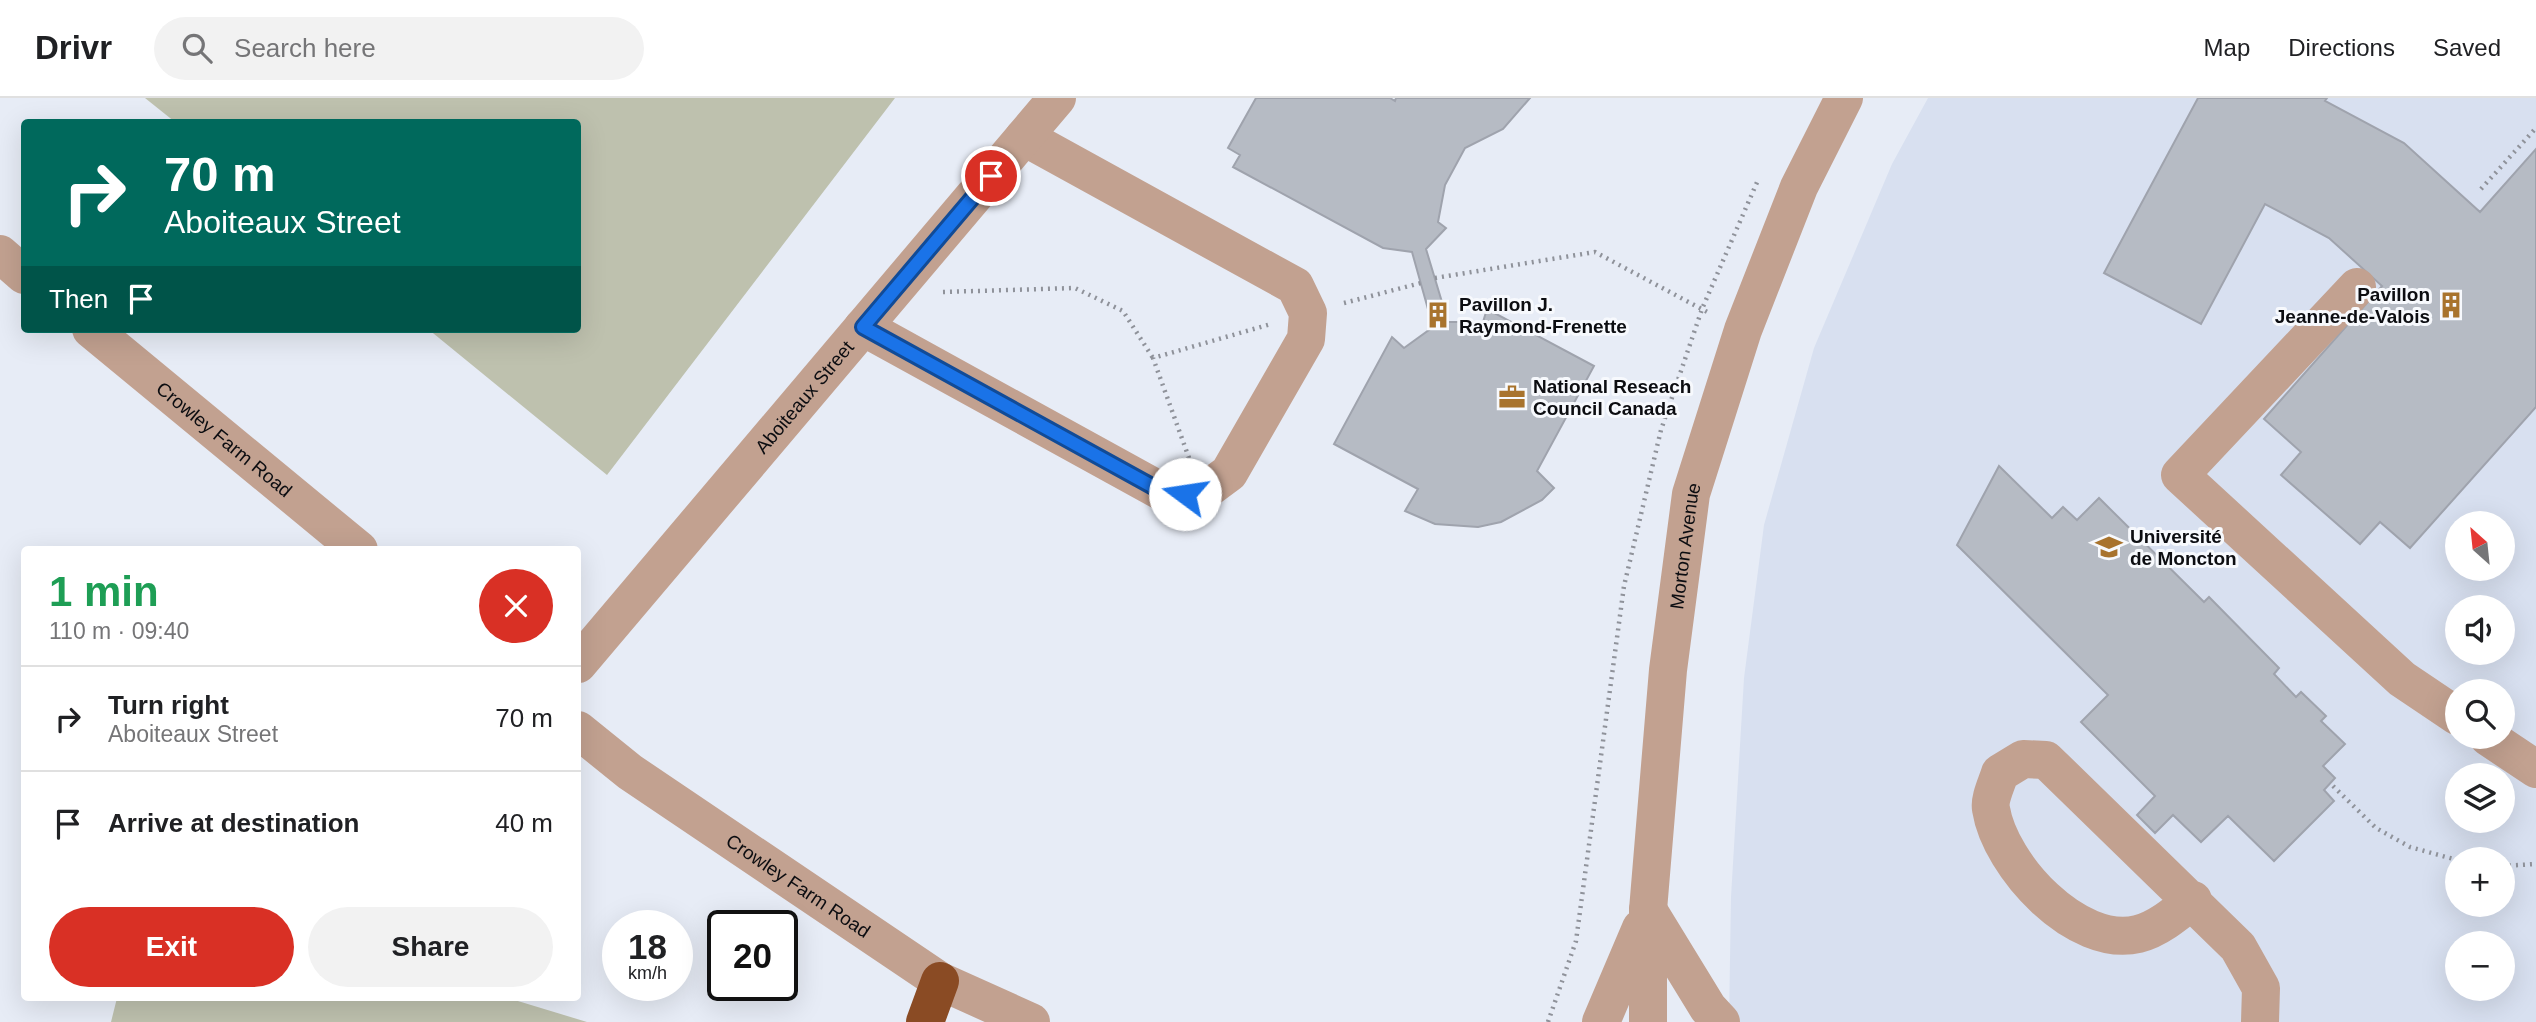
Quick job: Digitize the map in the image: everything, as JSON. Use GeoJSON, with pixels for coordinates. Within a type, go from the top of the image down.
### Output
{"type":"FeatureCollection","features":[{"type":"Feature","properties":{"kind":"highway"},"geometry":{"type":"LineString","coordinates":[[925,1022],[940,981]]}},
{"type":"Feature","properties":{"kind":"street","name":"Aboiteaux Street"},"geometry":{"type":"LineString","coordinates":[[581,660],[1057,98]]}},
{"type":"Feature","properties":{"kind":"street","name":"Morton Avenue"},"geometry":{"type":"LineString","coordinates":[[1648,1022],[1648,910],[1668,670],[1691,494],[1743,330],[1799,187],[1844,98]]}},
{"type":"Feature","properties":{"kind":"street"},"geometry":{"type":"LineString","coordinates":[[863,327],[1168,495],[1202,493],[1229,473],[1306,339],[1308,313],[1295,286],[1024,137]]}},
{"type":"Feature","properties":{"kind":"street"},"geometry":{"type":"LineString","coordinates":[[0,254],[21,272]]}},
{"type":"Feature","properties":{"kind":"street"},"geometry":{"type":"LineString","coordinates":[[2357,286],[2180,475],[2402,679],[2445,708]]}},
{"type":"Feature","properties":{"kind":"street","name":"Crowley Farm Road"},"geometry":{"type":"LineString","coordinates":[[96,333],[354,546]]}},
{"type":"Feature","properties":{"kind":"street","name":"Crowley Farm Road"},"geometry":{"type":"LineString","coordinates":[[581,732],[630,772],[940,981],[1031,1022]]}},
{"type":"Feature","properties":{"kind":"street"},"geometry":{"type":"LineString","coordinates":[[2506,749],[2536,769]]}},
{"type":"Feature","properties":{"kind":"street"},"geometry":{"type":"LineString","coordinates":[[2193,900],[2170,919],[2138,934],[2102,935],[2066,916],[2024,876],[2003,844],[1990,807],[2000,773],[2023,759],[2046,760],[2193,900],[2238,947],[2261,988],[2260,1022]]}},
{"type":"Feature","properties":{"kind":"street"},"geometry":{"type":"LineString","coordinates":[[1601,1022],[1648,910]]}},
{"type":"Feature","properties":{"kind":"street"},"geometry":{"type":"LineString","coordinates":[[1648,910],[1708,1008],[1721,1022]]}},
{"type":"Feature","properties":{"kind":"path"},"geometry":{"type":"LineString","coordinates":[[2481,189],[2536,128]]}},
{"type":"Feature","properties":{"kind":"path"},"geometry":{"type":"LineString","coordinates":[[1435,278],[1595,252],[1743,330]]}},
{"type":"Feature","properties":{"kind":"path"},"geometry":{"type":"LineString","coordinates":[[892,293],[1075,288],[1123,311],[1153,358]]}},
{"type":"Feature","properties":{"kind":"path"},"geometry":{"type":"LineString","coordinates":[[2333,786],[2376,828],[2410,848],[2445,857]]}},
{"type":"Feature","properties":{"kind":"path"},"geometry":{"type":"LineString","coordinates":[[2515,865],[2536,864]]}},
{"type":"Feature","properties":{"kind":"shaded area","name":"Université de Moncton"},"geometry":{"type":"Polygon","coordinates":[[[1928,98],[2536,98],[2536,1022],[1729,1022],[1731,897],[1744,678],[1764,525],[1814,348],[1892,164],[1928,98]]]}},
{"type":"Feature","properties":{"kind":"green space"},"geometry":{"type":"Polygon","coordinates":[[[145,98],[895,98],[607,475],[433,333],[581,333],[581,119],[171,119],[145,98]]]}},
{"type":"Feature","properties":{"kind":"green space"},"geometry":{"type":"Polygon","coordinates":[[[116,1001],[518,1001],[587,1022],[111,1022],[116,1001]]]}},
{"type":"Feature","properties":{"kind":"building","name":"Pavillon J. Raymond-Frenette"},"geometry":{"type":"Polygon","coordinates":[[[1256,98],[1390,98],[1395,101],[1396,98],[1530,98],[1503,129],[1465,148],[1445,185],[1438,222],[1446,228],[1426,249],[1448,322],[1483,322],[1487,309],[1594,366],[1537,471],[1554,488],[1542,500],[1501,522],[1478,527],[1435,524],[1405,511],[1418,489],[1334,444],[1392,337],[1404,348],[1433,327],[1412,252],[1383,248],[1233,167],[1240,155],[1228,148],[1256,98]]]}},
{"type":"Feature","properties":{"kind":"building","name":"Pavillon Jeanne-de-Valois"},"geometry":{"type":"Polygon","coordinates":[[[2198,98],[2327,98],[2325,101],[2404,143],[2480,212],[2536,149],[2536,407],[2410,548],[2380,522],[2360,544],[2281,475],[2301,452],[2264,419],[2382,286],[2329,238],[2265,204],[2201,324],[2104,273],[2198,98]]]}},
{"type":"Feature","properties":{"kind":"building"},"geometry":{"type":"Polygon","coordinates":[[[1999,466],[2052,518],[2063,507],[2077,520],[2099,498],[2204,602],[2209,597],[2279,668],[2274,674],[2296,697],[2301,692],[2326,716],[2321,721],[2345,744],[2323,766],[2335,778],[2324,790],[2334,801],[2274,861],[2228,816],[2201,842],[2173,815],[2155,833],[2137,815],[2155,796],[2081,722],[2108,695],[1957,545],[1999,466]]]}},
{"type":"Feature","properties":{"kind":"place","name":"Pavillon Jeanne-de-Valois"},"geometry":{"type":"Point","coordinates":[2451,305]}},
{"type":"Feature","properties":{"kind":"place","name":"Pavillon J. Raymond-Frenette"},"geometry":{"type":"Point","coordinates":[1438,315]}},
{"type":"Feature","properties":{"kind":"place","name":"National Reseach Council Canada"},"geometry":{"type":"Point","coordinates":[1512,397]}},
{"type":"Feature","properties":{"kind":"place","name":"Université de Moncton"},"geometry":{"type":"Point","coordinates":[2109,547]}},
{"type":"Feature","properties":{"kind":"route"},"geometry":{"type":"LineString","coordinates":[[991,176],[863,327],[1168,495],[1185,494]]}}]}
